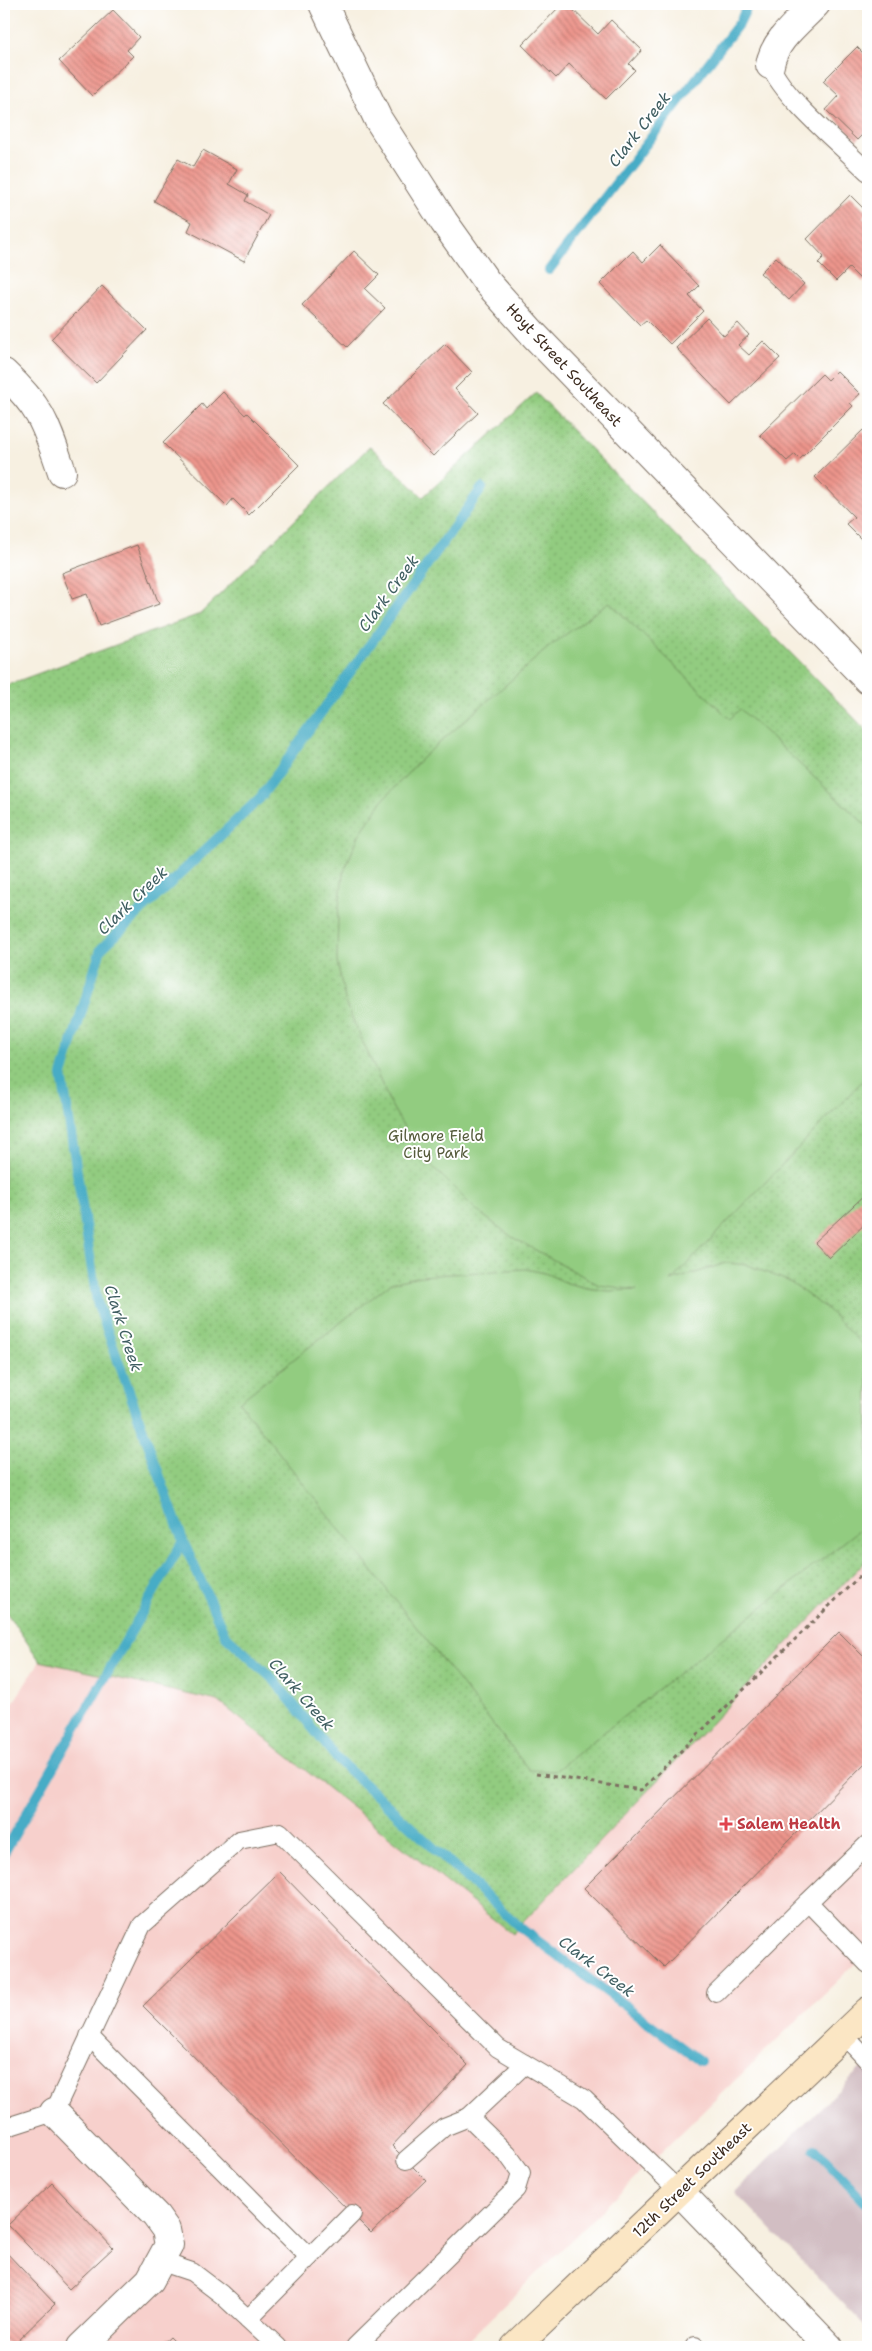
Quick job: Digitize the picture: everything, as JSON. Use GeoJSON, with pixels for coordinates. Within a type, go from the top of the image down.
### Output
{"type":"FeatureCollection","features":[{"type":"Feature","properties":{"kind":"main road","name":"12th Street Southeast"},"geometry":{"type":"LineString","coordinates":[[526,2344],[868,2011]]}},
{"type":"Feature","properties":{"kind":"street","name":"Hoyt Street Southeast"},"geometry":{"type":"LineString","coordinates":[[323,4],[378,119],[444,222],[486,280],[535,336],[868,680]]}},
{"type":"Feature","properties":{"kind":"street"},"geometry":{"type":"LineString","coordinates":[[770,65],[772,53],[779,43],[816,4]]}},
{"type":"Feature","properties":{"kind":"street"},"geometry":{"type":"LineString","coordinates":[[4,374],[27,394],[46,424],[62,472]]}},
{"type":"Feature","properties":{"kind":"street"},"geometry":{"type":"LineString","coordinates":[[54,2112],[156,2216],[166,2230],[170,2245],[150,2280],[81,2347]]}},
{"type":"Feature","properties":{"kind":"street"},"geometry":{"type":"LineString","coordinates":[[680,2192],[829,2347]]}},
{"type":"Feature","properties":{"kind":"lane"},"geometry":{"type":"LineString","coordinates":[[770,65],[774,74],[791,96],[868,172]]}},
{"type":"Feature","properties":{"kind":"lane"},"geometry":{"type":"LineString","coordinates":[[4,2128],[54,2112],[88,2036],[142,1925],[239,1840],[280,1832],[498,2048],[584,2099],[680,2192]]}},
{"type":"Feature","properties":{"kind":"lane"},"geometry":{"type":"LineString","coordinates":[[716,1993],[868,1844]]}},
{"type":"Feature","properties":{"kind":"lane"},"geometry":{"type":"LineString","coordinates":[[808,1902],[868,1964]]}},
{"type":"Feature","properties":{"kind":"lane"},"geometry":{"type":"LineString","coordinates":[[844,2035],[868,2060]]}},
{"type":"Feature","properties":{"kind":"lane"},"geometry":{"type":"LineString","coordinates":[[88,2036],[309,2257]]}},
{"type":"Feature","properties":{"kind":"lane"},"geometry":{"type":"LineString","coordinates":[[406,2160],[444,2127],[470,2117],[525,2064]]}},
{"type":"Feature","properties":{"kind":"lane"},"geometry":{"type":"LineString","coordinates":[[355,2347],[516,2189],[521,2173],[508,2155],[470,2117]]}},
{"type":"Feature","properties":{"kind":"lane"},"geometry":{"type":"LineString","coordinates":[[248,2318],[352,2214]]}},
{"type":"Feature","properties":{"kind":"lane"},"geometry":{"type":"LineString","coordinates":[[162,2262],[192,2272],[221,2294],[278,2347]]}},
{"type":"Feature","properties":{"kind":"path"},"geometry":{"type":"LineString","coordinates":[[536,1774],[641,1790],[868,1568]]}},
{"type":"Feature","properties":{"kind":"shaded area"},"geometry":{"type":"Polygon","coordinates":[[[868,1558],[868,1951],[461,2347],[4,2347],[4,1717],[40,1661],[218,1701],[512,1934],[868,1558]]]}},
{"type":"Feature","properties":{"kind":"shaded area"},"geometry":{"type":"Polygon","coordinates":[[[868,2061],[868,2329],[735,2192],[868,2061]]]}},
{"type":"Feature","properties":{"kind":"green space","name":"Gilmore Field City Park"},"geometry":{"type":"Polygon","coordinates":[[[536,393],[868,732],[868,1558],[512,1934],[218,1701],[40,1661],[4,1609],[4,686],[200,614],[370,446],[423,497],[536,393]]]}},
{"type":"Feature","properties":{"kind":"green space"},"geometry":{"type":"Polygon","coordinates":[[[609,602],[730,719],[740,709],[868,827],[868,1075],[671,1281],[726,1263],[747,1265],[788,1281],[827,1309],[865,1348],[868,1354],[868,1523],[555,1771],[529,1770],[239,1402],[391,1283],[421,1276],[525,1269],[545,1273],[567,1283],[587,1288],[608,1291],[637,1290],[599,1285],[512,1237],[476,1210],[419,1153],[391,1105],[346,1004],[337,961],[338,915],[343,874],[359,835],[383,800],[422,758],[549,647],[609,602]]]}},
{"type":"Feature","properties":{"kind":"building"},"geometry":{"type":"Polygon","coordinates":[[[562,4],[567,4],[598,34],[611,20],[642,50],[629,64],[635,70],[606,99],[569,64],[556,78],[522,45],[562,4]]]}},
{"type":"Feature","properties":{"kind":"building"},"geometry":{"type":"Polygon","coordinates":[[[113,10],[139,37],[127,50],[133,56],[92,96],[59,61],[113,10]]]}},
{"type":"Feature","properties":{"kind":"building"},"geometry":{"type":"Polygon","coordinates":[[[857,47],[868,58],[868,129],[857,140],[826,110],[839,96],[823,81],[857,47]]]}},
{"type":"Feature","properties":{"kind":"building"},"geometry":{"type":"Polygon","coordinates":[[[203,150],[237,169],[229,184],[248,195],[245,201],[269,215],[244,261],[188,231],[192,222],[154,201],[178,159],[193,167],[203,150]]]}},
{"type":"Feature","properties":{"kind":"building"},"geometry":{"type":"Polygon","coordinates":[[[850,195],[867,212],[863,217],[868,222],[868,277],[863,282],[849,268],[836,281],[818,263],[824,257],[807,239],[850,195]]]}},
{"type":"Feature","properties":{"kind":"building"},"geometry":{"type":"Polygon","coordinates":[[[660,245],[699,286],[689,296],[703,311],[670,344],[646,320],[640,325],[600,284],[633,251],[643,262],[660,245]]]}},
{"type":"Feature","properties":{"kind":"building"},"geometry":{"type":"Polygon","coordinates":[[[354,251],[379,275],[365,289],[385,308],[347,347],[302,305],[354,251]]]}},
{"type":"Feature","properties":{"kind":"building"},"geometry":{"type":"Polygon","coordinates":[[[776,257],[804,284],[789,300],[760,273],[776,257]]]}},
{"type":"Feature","properties":{"kind":"building"},"geometry":{"type":"Polygon","coordinates":[[[102,286],[147,330],[96,383],[51,339],[102,286]]]}},
{"type":"Feature","properties":{"kind":"building"},"geometry":{"type":"Polygon","coordinates":[[[707,318],[724,336],[738,323],[749,335],[738,345],[749,355],[763,341],[780,358],[731,405],[676,348],[707,318]]]}},
{"type":"Feature","properties":{"kind":"building"},"geometry":{"type":"Polygon","coordinates":[[[445,344],[472,372],[455,389],[478,413],[433,456],[383,404],[445,344]]]}},
{"type":"Feature","properties":{"kind":"building"},"geometry":{"type":"Polygon","coordinates":[[[837,371],[860,394],[850,403],[853,406],[800,459],[795,454],[787,461],[760,435],[822,374],[828,380],[837,371]]]}},
{"type":"Feature","properties":{"kind":"building"},"geometry":{"type":"Polygon","coordinates":[[[223,392],[299,465],[249,515],[233,499],[227,506],[163,443],[202,404],[206,409],[223,392]]]}},
{"type":"Feature","properties":{"kind":"building"},"geometry":{"type":"Polygon","coordinates":[[[863,430],[868,436],[868,546],[846,524],[854,517],[815,477],[863,430]]]}},
{"type":"Feature","properties":{"kind":"building"},"geometry":{"type":"Polygon","coordinates":[[[137,545],[159,604],[99,626],[87,594],[72,599],[62,573],[137,545]]]}},
{"type":"Feature","properties":{"kind":"building"},"geometry":{"type":"Polygon","coordinates":[[[866,1194],[868,1197],[868,1221],[829,1258],[814,1242],[866,1194]]]}},
{"type":"Feature","properties":{"kind":"building","name":"Salem Health"},"geometry":{"type":"Polygon","coordinates":[[[839,1632],[868,1661],[868,1760],[664,1967],[584,1888],[839,1632]]]}},
{"type":"Feature","properties":{"kind":"building"},"geometry":{"type":"Polygon","coordinates":[[[280,1872],[468,2065],[392,2146],[426,2180],[371,2233],[143,2006],[280,1872]]]}},
{"type":"Feature","properties":{"kind":"building"},"geometry":{"type":"Polygon","coordinates":[[[52,2183],[113,2248],[69,2289],[8,2225],[52,2183]]]}},
{"type":"Feature","properties":{"kind":"building"},"geometry":{"type":"Polygon","coordinates":[[[4,2250],[55,2304],[11,2347],[4,2339],[4,2250]]]}},
{"type":"Feature","properties":{"kind":"building"},"geometry":{"type":"Polygon","coordinates":[[[170,2337],[180,2347],[159,2347],[170,2337]]]}},
{"type":"Feature","properties":{"kind":"waterway","name":"Clark Creek"},"geometry":{"type":"LineString","coordinates":[[549,270],[740,22],[748,4]]}},
{"type":"Feature","properties":{"kind":"waterway","name":"Clark Creek"},"geometry":{"type":"LineString","coordinates":[[482,488],[260,798],[101,949],[62,1075],[97,1302],[183,1541],[225,1635],[274,1680],[338,1760],[523,1930],[700,2061]]}},
{"type":"Feature","properties":{"kind":"waterway"},"geometry":{"type":"LineString","coordinates":[[4,1853],[183,1541]]}},
{"type":"Feature","properties":{"kind":"waterway","name":"Clark Creek"},"geometry":{"type":"LineString","coordinates":[[815,2149],[868,2205]]}},
{"type":"Feature","properties":{"kind":"place","name":"Salem Health"},"geometry":{"type":"Point","coordinates":[726,1824]}}]}
